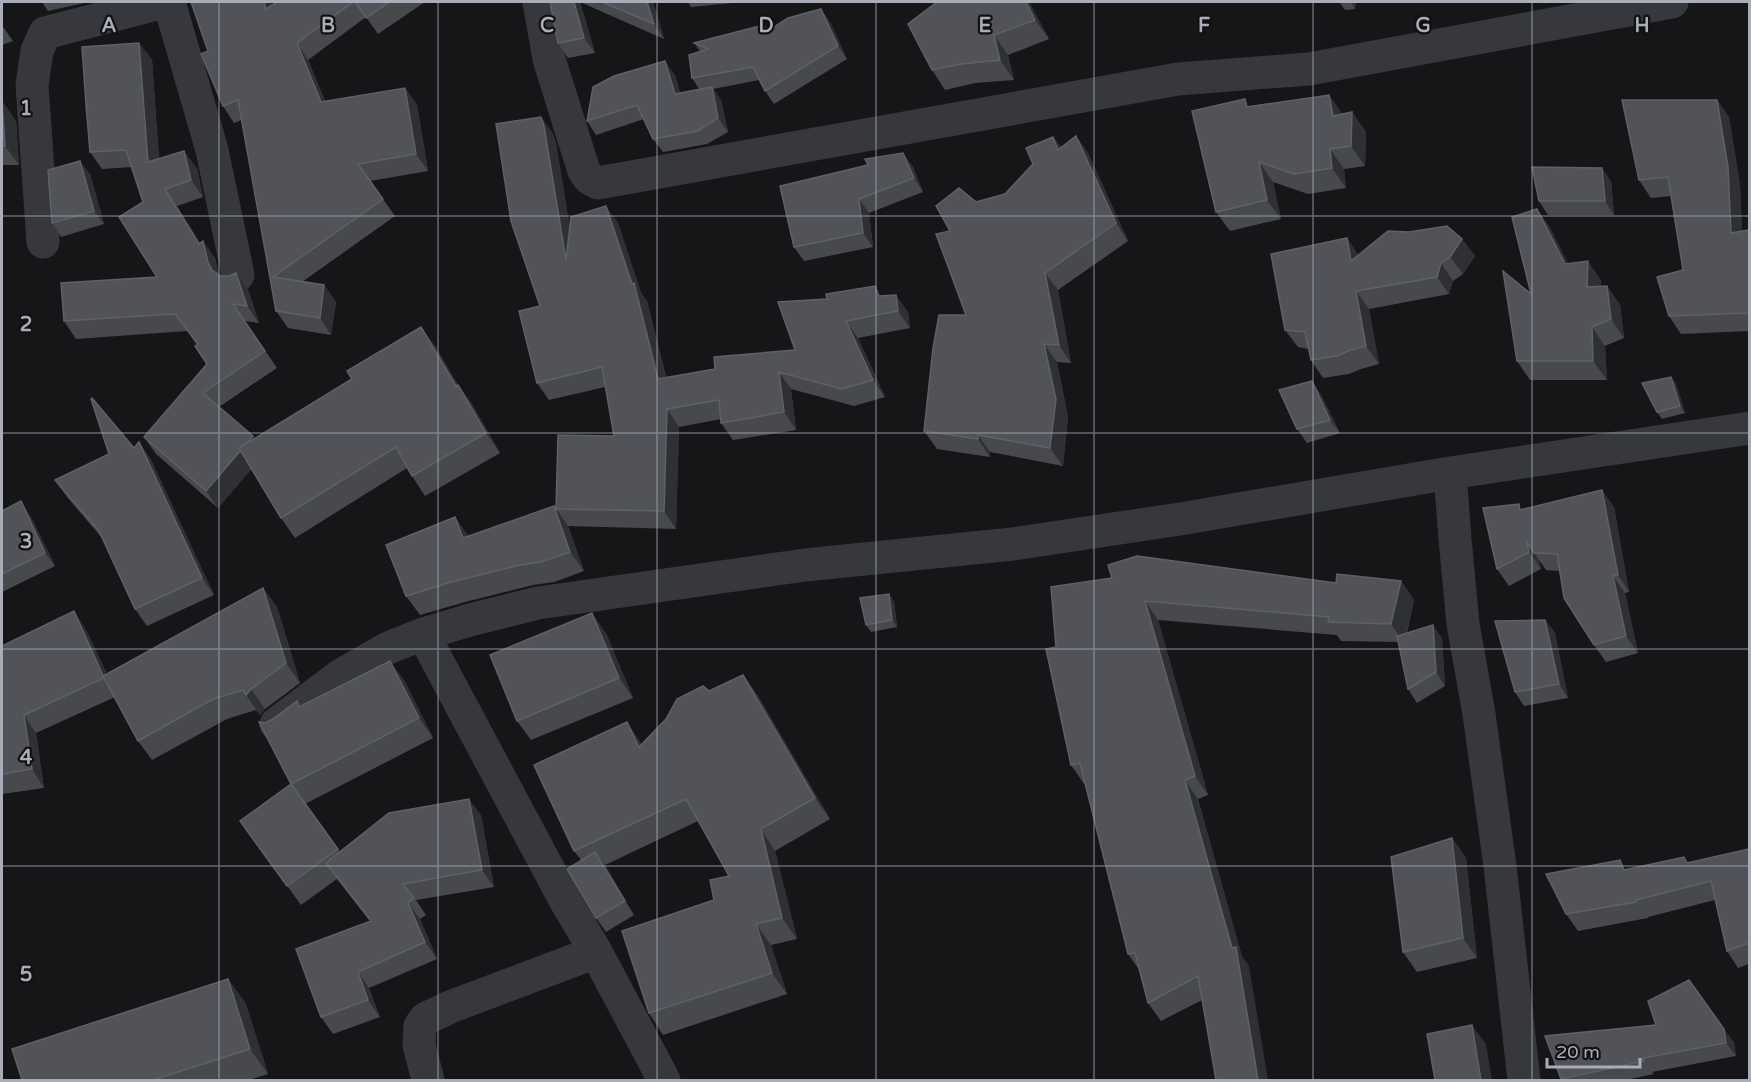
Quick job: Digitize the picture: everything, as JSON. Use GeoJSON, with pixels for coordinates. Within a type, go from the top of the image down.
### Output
{"type":"FeatureCollection","features":[{"type":"Feature","properties":{"kind":"street"},"geometry":{"type":"LineString","coordinates":[[43,242],[32,85],[37,51],[45,33],[164,2]]}},
{"type":"Feature","properties":{"kind":"street"},"geometry":{"type":"LineString","coordinates":[[169,2],[212,150],[238,275]]}},
{"type":"Feature","properties":{"kind":"street"},"geometry":{"type":"LineString","coordinates":[[539,2],[549,59],[584,171],[589,178],[598,183],[1178,79],[1309,69],[1672,2]]}},
{"type":"Feature","properties":{"kind":"street"},"geometry":{"type":"LineString","coordinates":[[276,724],[341,675],[388,648],[423,634],[538,603],[805,565],[1013,544],[1180,519],[1450,473],[1749,428]]}},
{"type":"Feature","properties":{"kind":"street"},"geometry":{"type":"LineString","coordinates":[[1450,473],[1463,624],[1479,714],[1500,866],[1524,1080]]}},
{"type":"Feature","properties":{"kind":"street"},"geometry":{"type":"LineString","coordinates":[[423,634],[664,1080]]}},
{"type":"Feature","properties":{"kind":"street"},"geometry":{"type":"LineString","coordinates":[[428,1080],[419,1045],[420,1026],[425,1019],[450,1007],[596,952]]}},
{"type":"Feature","properties":{"kind":"building"},"geometry":{"type":"Polygon","coordinates":[[[191,2],[264,2],[266,9],[277,2],[353,2],[297,43],[321,102],[405,88],[416,154],[358,164],[383,199],[273,277],[324,285],[320,318],[276,311],[238,100],[223,106],[201,54],[208,51],[191,2]]]}},
{"type":"Feature","properties":{"kind":"building"},"geometry":{"type":"Polygon","coordinates":[[[355,2],[389,2],[366,18],[355,2]]]}},
{"type":"Feature","properties":{"kind":"building"},"geometry":{"type":"Polygon","coordinates":[[[550,2],[574,2],[584,38],[558,43],[550,2]]]}},
{"type":"Feature","properties":{"kind":"building"},"geometry":{"type":"Polygon","coordinates":[[[602,2],[647,2],[654,24],[602,2]]]}},
{"type":"Feature","properties":{"kind":"building"},"geometry":{"type":"Polygon","coordinates":[[[937,2],[1026,2],[1035,20],[994,35],[1000,60],[932,70],[908,24],[937,2]]]}},
{"type":"Feature","properties":{"kind":"building"},"geometry":{"type":"Polygon","coordinates":[[[821,9],[838,46],[765,91],[753,67],[692,78],[689,55],[708,49],[694,43],[763,25],[768,31],[788,18],[821,9]]]}},
{"type":"Feature","properties":{"kind":"building"},"geometry":{"type":"Polygon","coordinates":[[[139,43],[148,162],[184,151],[191,180],[165,189],[199,244],[203,241],[212,270],[221,276],[236,273],[247,306],[233,304],[265,351],[203,393],[253,436],[239,448],[240,451],[206,491],[144,437],[207,364],[195,346],[198,344],[175,314],[64,321],[61,283],[157,277],[119,217],[143,202],[126,150],[90,152],[86,105],[89,105],[86,104],[82,47],[139,43]]]}},
{"type":"Feature","properties":{"kind":"building"},"geometry":{"type":"Polygon","coordinates":[[[665,61],[675,94],[712,87],[718,118],[698,131],[653,139],[637,105],[587,121],[593,87],[614,76],[665,61]]]}},
{"type":"Feature","properties":{"kind":"building"},"geometry":{"type":"Polygon","coordinates":[[[1329,95],[1333,116],[1352,112],[1351,146],[1330,149],[1332,168],[1294,174],[1259,162],[1267,200],[1216,212],[1192,111],[1245,99],[1247,107],[1329,95]]]}},
{"type":"Feature","properties":{"kind":"building"},"geometry":{"type":"Polygon","coordinates":[[[1622,100],[1717,100],[1728,167],[1731,233],[1749,230],[1749,313],[1669,316],[1657,277],[1683,270],[1668,177],[1639,180],[1622,100]]]}},
{"type":"Feature","properties":{"kind":"building"},"geometry":{"type":"Polygon","coordinates":[[[2,101],[5,146],[2,146],[2,101]]]}},
{"type":"Feature","properties":{"kind":"building"},"geometry":{"type":"Polygon","coordinates":[[[541,117],[566,260],[571,217],[606,206],[632,284],[634,283],[658,379],[715,369],[714,357],[795,350],[778,302],[827,299],[826,294],[875,286],[879,296],[896,295],[898,311],[846,321],[873,380],[842,389],[779,372],[784,412],[721,423],[719,400],[667,409],[664,511],[556,509],[558,435],[614,436],[602,367],[537,383],[519,311],[540,306],[511,221],[496,124],[541,117]]]}},
{"type":"Feature","properties":{"kind":"building"},"geometry":{"type":"Polygon","coordinates":[[[1076,136],[1116,223],[1045,273],[1059,345],[1044,344],[1056,399],[1050,448],[978,435],[978,439],[924,431],[939,315],[966,315],[936,234],[950,231],[936,206],[959,188],[976,202],[1005,194],[1033,164],[1026,148],[1053,137],[1058,150],[1076,136]]]}},
{"type":"Feature","properties":{"kind":"building"},"geometry":{"type":"Polygon","coordinates":[[[903,153],[914,178],[859,199],[863,233],[794,247],[780,186],[868,165],[865,159],[903,153]]]}},
{"type":"Feature","properties":{"kind":"building"},"geometry":{"type":"Polygon","coordinates":[[[80,161],[94,211],[52,223],[48,170],[80,161]]]}},
{"type":"Feature","properties":{"kind":"building"},"geometry":{"type":"Polygon","coordinates":[[[1532,167],[1602,168],[1605,201],[1539,201],[1532,167]]]}},
{"type":"Feature","properties":{"kind":"building"},"geometry":{"type":"Polygon","coordinates":[[[1537,209],[1565,264],[1588,261],[1587,287],[1607,286],[1611,319],[1592,327],[1593,361],[1517,361],[1503,271],[1531,294],[1512,217],[1537,209]]]}},
{"type":"Feature","properties":{"kind":"building"},"geometry":{"type":"Polygon","coordinates":[[[1447,226],[1462,239],[1450,257],[1441,263],[1437,277],[1356,291],[1366,346],[1337,356],[1311,360],[1305,332],[1285,330],[1271,254],[1347,238],[1351,261],[1388,231],[1409,232],[1447,226]]]}},
{"type":"Feature","properties":{"kind":"building"},"geometry":{"type":"Polygon","coordinates":[[[421,327],[486,433],[412,476],[396,447],[281,518],[239,448],[352,379],[347,371],[421,327]]]}},
{"type":"Feature","properties":{"kind":"building"},"geometry":{"type":"Polygon","coordinates":[[[1671,377],[1680,406],[1657,412],[1642,383],[1671,377]]]}},
{"type":"Feature","properties":{"kind":"building"},"geometry":{"type":"Polygon","coordinates":[[[1312,381],[1330,420],[1297,429],[1279,390],[1312,381]]]}},
{"type":"Feature","properties":{"kind":"building"},"geometry":{"type":"Polygon","coordinates":[[[92,398],[134,448],[139,442],[202,578],[135,609],[99,531],[55,480],[109,454],[92,398]]]}},
{"type":"Feature","properties":{"kind":"building"},"geometry":{"type":"Polygon","coordinates":[[[1602,490],[1618,575],[1613,576],[1626,636],[1594,645],[1564,598],[1557,554],[1534,553],[1527,542],[1529,552],[1497,569],[1483,508],[1519,504],[1520,510],[1602,490]]]}},
{"type":"Feature","properties":{"kind":"building"},"geometry":{"type":"Polygon","coordinates":[[[21,501],[45,553],[2,574],[2,511],[21,501]]]}},
{"type":"Feature","properties":{"kind":"building"},"geometry":{"type":"Polygon","coordinates":[[[554,506],[570,552],[541,562],[451,582],[406,596],[386,545],[455,517],[463,538],[554,506]]]}},
{"type":"Feature","properties":{"kind":"building"},"geometry":{"type":"Polygon","coordinates":[[[1137,556],[1336,583],[1337,574],[1401,581],[1391,624],[1328,622],[1329,617],[1145,601],[1195,776],[1185,780],[1232,948],[1236,947],[1258,1080],[1216,1080],[1198,976],[1148,1003],[1135,953],[1128,954],[1080,763],[1071,765],[1046,649],[1056,647],[1051,587],[1112,578],[1108,565],[1137,556]]]}},
{"type":"Feature","properties":{"kind":"building"},"geometry":{"type":"Polygon","coordinates":[[[263,588],[286,663],[246,695],[243,690],[213,699],[138,741],[103,676],[263,588]]]}},
{"type":"Feature","properties":{"kind":"building"},"geometry":{"type":"Polygon","coordinates":[[[889,594],[892,620],[866,625],[860,598],[889,594]]]}},
{"type":"Feature","properties":{"kind":"building"},"geometry":{"type":"Polygon","coordinates":[[[74,611],[104,678],[24,715],[32,769],[2,774],[2,646],[74,611]]]}},
{"type":"Feature","properties":{"kind":"building"},"geometry":{"type":"Polygon","coordinates":[[[592,613],[619,678],[517,721],[490,655],[592,613]]]}},
{"type":"Feature","properties":{"kind":"building"},"geometry":{"type":"Polygon","coordinates":[[[1545,620],[1559,684],[1515,692],[1495,621],[1545,620]]]}},
{"type":"Feature","properties":{"kind":"building"},"geometry":{"type":"Polygon","coordinates":[[[1433,625],[1436,672],[1408,689],[1397,636],[1433,625]]]}},
{"type":"Feature","properties":{"kind":"building"},"geometry":{"type":"Polygon","coordinates":[[[390,661],[419,718],[291,784],[259,722],[265,723],[297,701],[299,707],[390,661]]]}},
{"type":"Feature","properties":{"kind":"building"},"geometry":{"type":"Polygon","coordinates":[[[743,675],[815,798],[761,829],[782,918],[756,924],[772,973],[649,1013],[622,931],[714,900],[710,880],[729,876],[686,799],[574,851],[534,765],[627,722],[639,747],[666,719],[677,699],[703,686],[709,691],[743,675]]]}},
{"type":"Feature","properties":{"kind":"building"},"geometry":{"type":"Polygon","coordinates":[[[291,784],[338,849],[287,886],[240,821],[291,784]]]}},
{"type":"Feature","properties":{"kind":"building"},"geometry":{"type":"Polygon","coordinates":[[[469,799],[482,870],[403,884],[414,898],[408,903],[425,942],[358,972],[368,1000],[321,1017],[296,949],[371,921],[326,863],[389,813],[469,799]]]}},
{"type":"Feature","properties":{"kind":"building"},"geometry":{"type":"Polygon","coordinates":[[[1452,838],[1463,938],[1403,952],[1391,857],[1452,838]]]}},
{"type":"Feature","properties":{"kind":"building"},"geometry":{"type":"Polygon","coordinates":[[[1749,849],[1749,943],[1727,951],[1711,881],[1636,900],[1636,902],[1566,914],[1546,874],[1620,860],[1624,870],[1684,857],[1687,863],[1749,849]]]}},
{"type":"Feature","properties":{"kind":"building"},"geometry":{"type":"Polygon","coordinates":[[[595,852],[625,901],[596,918],[567,869],[595,852]]]}},
{"type":"Feature","properties":{"kind":"building"},"geometry":{"type":"Polygon","coordinates":[[[228,979],[250,1049],[153,1080],[22,1080],[12,1049],[228,979]]]}},
{"type":"Feature","properties":{"kind":"building"},"geometry":{"type":"Polygon","coordinates":[[[1689,980],[1724,1029],[1726,1043],[1643,1058],[1644,1061],[1561,1079],[1545,1036],[1656,1025],[1648,1001],[1689,980]]]}},
{"type":"Feature","properties":{"kind":"building"},"geometry":{"type":"Polygon","coordinates":[[[1472,1025],[1481,1080],[1435,1080],[1427,1034],[1472,1025]]]}}]}
